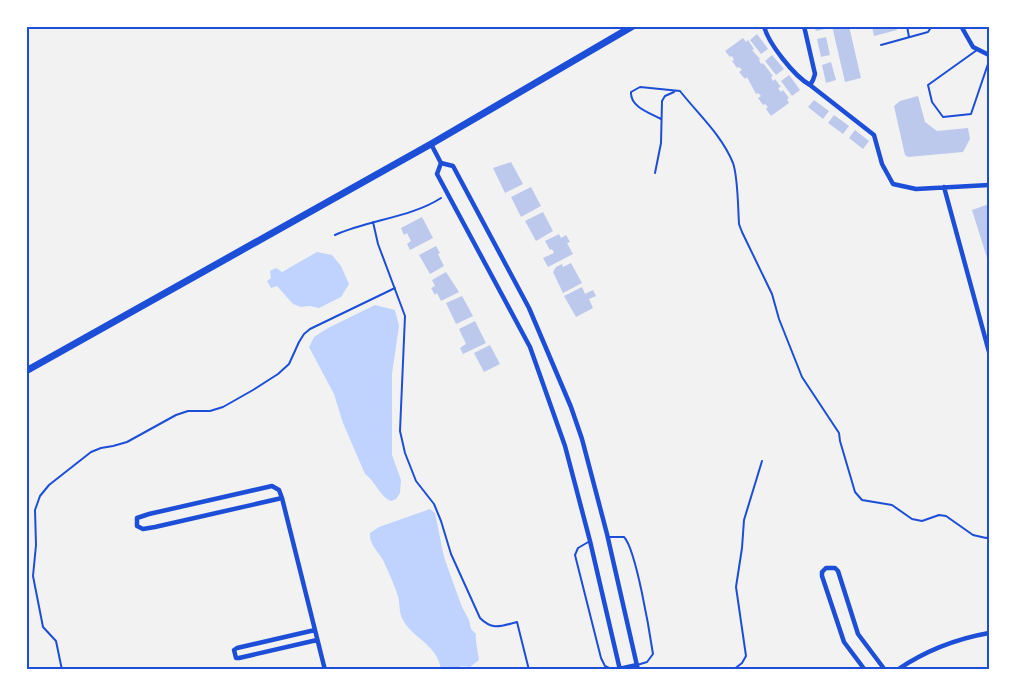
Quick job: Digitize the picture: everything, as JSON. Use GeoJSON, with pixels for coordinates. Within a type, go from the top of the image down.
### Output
{"type":"FeatureCollection","features":[{"type":"Feature","properties":{"kind":"main road"},"geometry":{"type":"LineString","coordinates":[[26,371],[431,144],[634,26]]}},
{"type":"Feature","properties":{"kind":"street"},"geometry":{"type":"LineString","coordinates":[[764,26],[768,40],[798,76],[874,135],[882,164],[893,184],[916,189],[989,185]]}},
{"type":"Feature","properties":{"kind":"street"},"geometry":{"type":"LineString","coordinates":[[804,26],[815,74],[810,85]]}},
{"type":"Feature","properties":{"kind":"street"},"geometry":{"type":"LineString","coordinates":[[961,26],[973,47],[989,55]]}},
{"type":"Feature","properties":{"kind":"street"},"geometry":{"type":"LineString","coordinates":[[431,144],[440,163],[437,174],[530,347],[565,446],[590,541],[620,669],[638,668],[582,439],[558,375],[538,327],[453,166],[440,163]]}},
{"type":"Feature","properties":{"kind":"street"},"geometry":{"type":"LineString","coordinates":[[944,187],[989,352]]}},
{"type":"Feature","properties":{"kind":"street"},"geometry":{"type":"LineString","coordinates":[[282,498],[146,529],[137,526],[136,521],[137,518],[149,514],[272,486],[279,490],[282,498],[324,670]]}},
{"type":"Feature","properties":{"kind":"street"},"geometry":{"type":"LineString","coordinates":[[865,670],[844,642],[822,576],[822,572],[826,568],[835,568],[838,571],[858,634],[885,670]]}},
{"type":"Feature","properties":{"kind":"street"},"geometry":{"type":"LineString","coordinates":[[315,630],[237,648],[233,654],[236,658],[239,658],[317,640]]}},
{"type":"Feature","properties":{"kind":"street"},"geometry":{"type":"LineString","coordinates":[[897,670],[918,656],[964,637],[989,633]]}},
{"type":"Feature","properties":{"kind":"lane"},"geometry":{"type":"LineString","coordinates":[[907,26],[909,37]]}},
{"type":"Feature","properties":{"kind":"lane"},"geometry":{"type":"LineString","coordinates":[[881,45],[928,32],[932,26]]}},
{"type":"Feature","properties":{"kind":"lane"},"geometry":{"type":"LineString","coordinates":[[977,49],[928,85],[932,102],[943,117],[971,114],[989,61]]}},
{"type":"Feature","properties":{"kind":"lane"},"geometry":{"type":"LineString","coordinates":[[607,537],[624,538],[627,541],[634,562],[653,654],[638,668]]}},
{"type":"Feature","properties":{"kind":"lane"},"geometry":{"type":"LineString","coordinates":[[590,541],[578,548],[575,551],[575,555],[601,658],[605,666],[614,670],[620,669]]}},
{"type":"Feature","properties":{"kind":"path"},"geometry":{"type":"LineString","coordinates":[[661,119],[634,104],[630,99],[631,92],[640,87],[680,91],[711,125],[733,163],[739,224],[772,294],[779,319],[802,376],[839,433],[855,492],[862,500],[892,505],[912,519],[922,521],[946,516],[973,535],[989,537]]}},
{"type":"Feature","properties":{"kind":"path"},"geometry":{"type":"LineString","coordinates":[[654,173],[660,143],[662,101],[666,96],[676,91]]}},
{"type":"Feature","properties":{"kind":"path"},"geometry":{"type":"LineString","coordinates":[[335,235],[350,228],[421,209],[448,194]]}},
{"type":"Feature","properties":{"kind":"path"},"geometry":{"type":"LineString","coordinates":[[372,222],[378,244],[405,316],[406,332],[400,431],[405,453],[416,481],[434,504],[451,554],[480,618],[491,627],[517,622],[529,670]]}},
{"type":"Feature","properties":{"kind":"path"},"geometry":{"type":"LineString","coordinates":[[62,670],[56,641],[44,627],[33,576],[36,545],[35,510],[40,496],[49,485],[91,452],[127,442],[176,415],[188,412],[210,411],[253,390],[278,374],[289,364],[304,334],[310,329],[395,288]]}},
{"type":"Feature","properties":{"kind":"path"},"geometry":{"type":"LineString","coordinates":[[733,670],[742,663],[746,656],[736,587],[744,520],[762,461]]}},
{"type":"Feature","properties":{"kind":"water"},"geometry":{"type":"Polygon","coordinates":[[[317,252],[332,255],[341,266],[349,284],[341,297],[319,308],[301,307],[293,304],[277,286],[271,288],[267,281],[271,278],[270,271],[276,268],[282,272],[317,252]]]}},
{"type":"Feature","properties":{"kind":"water"},"geometry":{"type":"Polygon","coordinates":[[[375,305],[395,310],[399,326],[392,374],[392,455],[401,480],[400,493],[396,499],[391,501],[384,496],[365,474],[343,423],[334,394],[309,347],[314,337],[328,328],[375,305]]]}},
{"type":"Feature","properties":{"kind":"water"},"geometry":{"type":"Polygon","coordinates":[[[430,509],[435,513],[444,557],[462,607],[469,620],[471,629],[476,634],[479,660],[470,667],[461,666],[458,670],[441,670],[439,661],[430,647],[406,625],[401,616],[398,596],[393,582],[370,537],[370,533],[379,527],[430,509]]]}},
{"type":"Feature","properties":{"kind":"building"},"geometry":{"type":"Polygon","coordinates":[[[814,26],[824,26],[825,29],[816,31],[814,26]]]}},
{"type":"Feature","properties":{"kind":"building"},"geometry":{"type":"Polygon","coordinates":[[[832,26],[849,26],[861,78],[845,82],[832,26]]]}},
{"type":"Feature","properties":{"kind":"building"},"geometry":{"type":"Polygon","coordinates":[[[872,26],[896,26],[897,30],[874,36],[872,26]]]}},
{"type":"Feature","properties":{"kind":"building"},"geometry":{"type":"Polygon","coordinates":[[[757,34],[768,49],[761,54],[750,40],[757,34]]]}},
{"type":"Feature","properties":{"kind":"building"},"geometry":{"type":"Polygon","coordinates":[[[826,37],[830,55],[821,57],[817,39],[826,37]]]}},
{"type":"Feature","properties":{"kind":"building"},"geometry":{"type":"Polygon","coordinates":[[[743,38],[746,42],[748,40],[754,49],[752,50],[760,59],[761,64],[763,63],[773,76],[771,77],[773,81],[775,79],[781,87],[778,88],[781,92],[783,90],[789,98],[787,99],[789,103],[771,116],[766,109],[768,107],[765,104],[763,105],[758,98],[761,96],[758,93],[756,94],[747,77],[745,79],[739,72],[742,70],[739,67],[737,68],[732,61],[734,60],[732,56],[730,57],[725,51],[743,38]]]}},
{"type":"Feature","properties":{"kind":"building"},"geometry":{"type":"Polygon","coordinates":[[[772,55],[784,69],[776,75],[765,61],[772,55]]]}},
{"type":"Feature","properties":{"kind":"building"},"geometry":{"type":"Polygon","coordinates":[[[831,62],[836,80],[826,83],[822,65],[831,62]]]}},
{"type":"Feature","properties":{"kind":"building"},"geometry":{"type":"Polygon","coordinates":[[[789,75],[800,90],[792,96],[781,81],[789,75]]]}},
{"type":"Feature","properties":{"kind":"building"},"geometry":{"type":"Polygon","coordinates":[[[918,96],[925,122],[937,131],[968,128],[970,139],[963,152],[908,157],[905,155],[894,106],[900,101],[918,96]]]}},
{"type":"Feature","properties":{"kind":"building"},"geometry":{"type":"Polygon","coordinates":[[[814,100],[829,111],[823,119],[808,107],[814,100]]]}},
{"type":"Feature","properties":{"kind":"building"},"geometry":{"type":"Polygon","coordinates":[[[834,115],[849,126],[843,134],[828,123],[834,115]]]}},
{"type":"Feature","properties":{"kind":"building"},"geometry":{"type":"Polygon","coordinates":[[[855,130],[869,141],[863,149],[849,138],[855,130]]]}},
{"type":"Feature","properties":{"kind":"building"},"geometry":{"type":"Polygon","coordinates":[[[511,162],[523,184],[505,193],[493,168],[511,162]]]}},
{"type":"Feature","properties":{"kind":"building"},"geometry":{"type":"Polygon","coordinates":[[[531,187],[541,206],[521,217],[511,197],[531,187]]]}},
{"type":"Feature","properties":{"kind":"building"},"geometry":{"type":"Polygon","coordinates":[[[989,204],[989,260],[988,261],[972,210],[989,204]]]}},
{"type":"Feature","properties":{"kind":"building"},"geometry":{"type":"Polygon","coordinates":[[[543,212],[553,231],[536,241],[525,221],[543,212]]]}},
{"type":"Feature","properties":{"kind":"building"},"geometry":{"type":"Polygon","coordinates":[[[422,217],[433,238],[410,250],[407,244],[411,241],[407,233],[404,235],[401,228],[422,217]]]}},
{"type":"Feature","properties":{"kind":"building"},"geometry":{"type":"Polygon","coordinates":[[[559,234],[561,238],[566,235],[570,242],[567,243],[573,254],[548,267],[543,258],[554,253],[545,241],[559,234]]]}},
{"type":"Feature","properties":{"kind":"building"},"geometry":{"type":"Polygon","coordinates":[[[436,246],[444,266],[430,274],[419,255],[436,246]]]}},
{"type":"Feature","properties":{"kind":"building"},"geometry":{"type":"Polygon","coordinates":[[[571,263],[582,283],[563,293],[553,272],[556,267],[562,264],[563,267],[571,263]]]}},
{"type":"Feature","properties":{"kind":"building"},"geometry":{"type":"Polygon","coordinates":[[[446,272],[459,292],[441,301],[437,293],[435,295],[431,288],[435,286],[432,280],[446,272]]]}},
{"type":"Feature","properties":{"kind":"building"},"geometry":{"type":"Polygon","coordinates":[[[582,287],[585,294],[593,290],[596,296],[589,299],[593,308],[576,317],[564,296],[582,287]]]}},
{"type":"Feature","properties":{"kind":"building"},"geometry":{"type":"Polygon","coordinates":[[[462,296],[473,316],[456,324],[446,303],[462,296]]]}},
{"type":"Feature","properties":{"kind":"building"},"geometry":{"type":"Polygon","coordinates":[[[475,321],[486,343],[463,354],[460,348],[466,344],[459,329],[475,321]]]}},
{"type":"Feature","properties":{"kind":"building"},"geometry":{"type":"Polygon","coordinates":[[[490,345],[500,364],[484,372],[474,353],[490,345]]]}}]}
